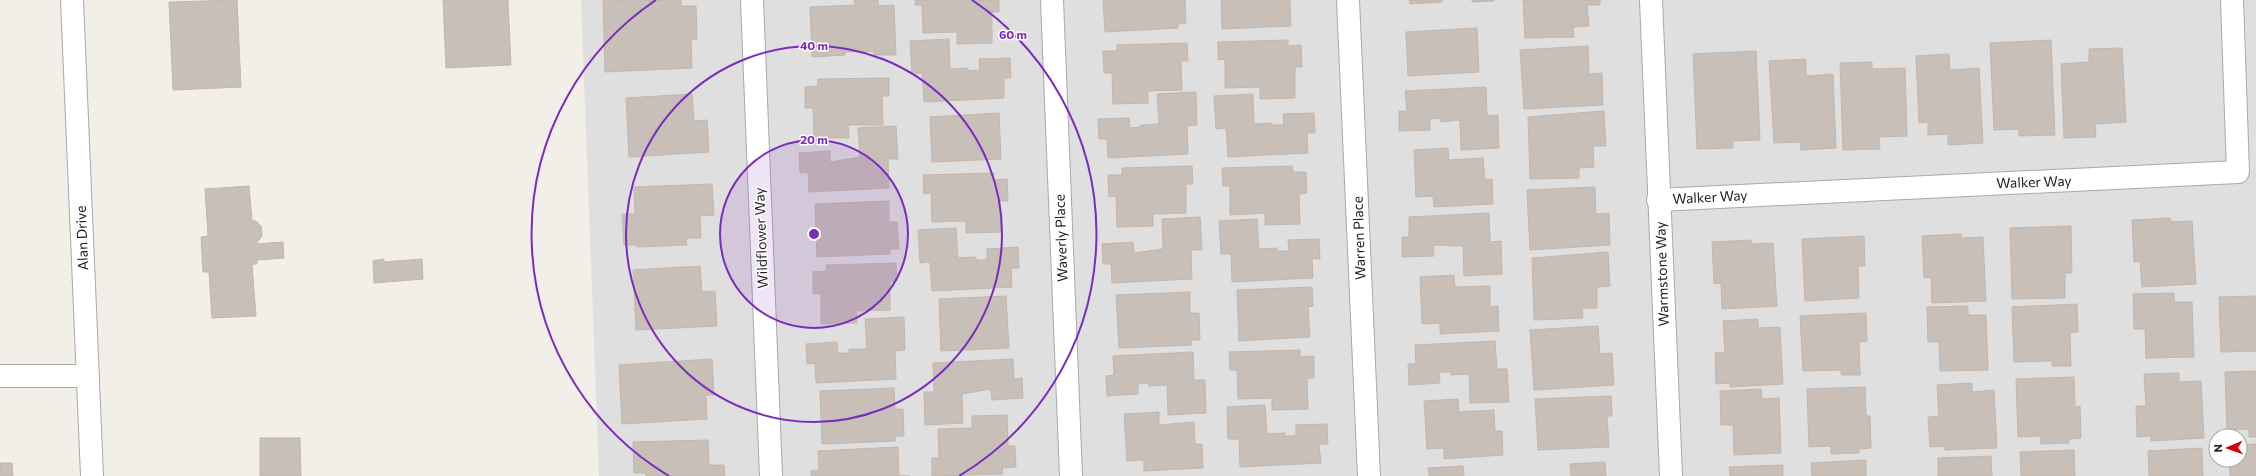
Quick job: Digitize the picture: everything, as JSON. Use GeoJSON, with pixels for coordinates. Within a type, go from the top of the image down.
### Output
{"type":"FeatureCollection","features":[{"type":"Feature","properties":{"kind":"street","name":"Alan Drive"},"geometry":{"type":"LineString","coordinates":[[72,0],[92,476]]}},
{"type":"Feature","properties":{"kind":"street","name":"Wildflower Way"},"geometry":{"type":"LineString","coordinates":[[752,0],[771,476]]}},
{"type":"Feature","properties":{"kind":"street","name":"Waverly Place"},"geometry":{"type":"LineString","coordinates":[[1052,0],[1071,476]]}},
{"type":"Feature","properties":{"kind":"street","name":"Warren Place"},"geometry":{"type":"LineString","coordinates":[[1348,0],[1369,476]]}},
{"type":"Feature","properties":{"kind":"street","name":"Warmstone Way"},"geometry":{"type":"LineString","coordinates":[[1651,0],[1658,200],[1671,476]]}},
{"type":"Feature","properties":{"kind":"street","name":"Walker Way"},"geometry":{"type":"LineString","coordinates":[[1658,200],[2238,172],[2232,0]]}},
{"type":"Feature","properties":{"kind":"street"},"geometry":{"type":"LineString","coordinates":[[0,376],[88,376]]}},
{"type":"Feature","properties":{"kind":"shaded area"},"geometry":{"type":"Polygon","coordinates":[[[581,0],[2256,0],[2256,476],[599,476],[581,0]]]}},
{"type":"Feature","properties":{"kind":"building"},"geometry":{"type":"Polygon","coordinates":[[[237,0],[241,87],[173,90],[169,2],[237,0]]]}},
{"type":"Feature","properties":{"kind":"building"},"geometry":{"type":"Polygon","coordinates":[[[443,0],[508,0],[511,65],[446,68],[443,0]]]}},
{"type":"Feature","properties":{"kind":"building"},"geometry":{"type":"Polygon","coordinates":[[[681,0],[681,6],[696,6],[697,39],[691,39],[692,68],[605,72],[603,1],[681,0]]]}},
{"type":"Feature","properties":{"kind":"building"},"geometry":{"type":"Polygon","coordinates":[[[854,0],[878,0],[878,6],[894,5],[896,55],[874,55],[874,51],[845,52],[845,55],[812,57],[810,7],[855,5],[854,0]]]}},
{"type":"Feature","properties":{"kind":"building"},"geometry":{"type":"Polygon","coordinates":[[[915,0],[999,0],[999,12],[992,12],[992,43],[957,44],[957,32],[923,33],[922,5],[915,5],[915,0]]]}},
{"type":"Feature","properties":{"kind":"building"},"geometry":{"type":"Polygon","coordinates":[[[1103,0],[1185,0],[1186,23],[1178,24],[1178,28],[1105,32],[1103,0]]]}},
{"type":"Feature","properties":{"kind":"building"},"geometry":{"type":"Polygon","coordinates":[[[1221,0],[1290,0],[1291,26],[1222,29],[1221,0]]]}},
{"type":"Feature","properties":{"kind":"building"},"geometry":{"type":"Polygon","coordinates":[[[1409,0],[1442,0],[1442,2],[1410,4],[1409,0]]]}},
{"type":"Feature","properties":{"kind":"building"},"geometry":{"type":"Polygon","coordinates":[[[1472,0],[1494,0],[1494,1],[1472,2],[1472,0]]]}},
{"type":"Feature","properties":{"kind":"building"},"geometry":{"type":"Polygon","coordinates":[[[1523,0],[1600,0],[1600,5],[1587,5],[1589,26],[1573,27],[1574,37],[1525,38],[1523,0]]]}},
{"type":"Feature","properties":{"kind":"building"},"geometry":{"type":"Polygon","coordinates":[[[1477,28],[1479,72],[1408,76],[1406,32],[1477,28]]]}},
{"type":"Feature","properties":{"kind":"building"},"geometry":{"type":"Polygon","coordinates":[[[949,39],[950,69],[968,68],[968,71],[980,70],[979,59],[1010,58],[1011,78],[1004,78],[1004,98],[924,102],[922,73],[912,74],[910,41],[949,39]]]}},
{"type":"Feature","properties":{"kind":"building"},"geometry":{"type":"Polygon","coordinates":[[[1288,40],[1288,46],[1301,45],[1302,67],[1295,67],[1295,98],[1260,99],[1260,87],[1225,88],[1225,59],[1218,60],[1218,42],[1288,40]]]}},
{"type":"Feature","properties":{"kind":"building"},"geometry":{"type":"Polygon","coordinates":[[[2051,40],[2055,135],[2019,136],[2019,129],[1994,130],[1990,43],[2051,40]]]}},
{"type":"Feature","properties":{"kind":"building"},"geometry":{"type":"Polygon","coordinates":[[[1187,43],[1188,61],[1181,61],[1182,90],[1148,91],[1148,103],[1113,104],[1112,73],[1104,73],[1103,51],[1117,51],[1117,45],[1187,43]]]}},
{"type":"Feature","properties":{"kind":"building"},"geometry":{"type":"Polygon","coordinates":[[[1588,46],[1589,74],[1602,73],[1603,105],[1524,109],[1520,50],[1588,46]]]}},
{"type":"Feature","properties":{"kind":"building"},"geometry":{"type":"Polygon","coordinates":[[[2122,48],[2126,122],[2095,124],[2096,137],[2064,138],[2061,64],[2089,62],[2089,49],[2122,48]]]}},
{"type":"Feature","properties":{"kind":"building"},"geometry":{"type":"Polygon","coordinates":[[[1756,51],[1760,140],[1733,141],[1733,148],[1697,149],[1693,54],[1756,51]]]}},
{"type":"Feature","properties":{"kind":"building"},"geometry":{"type":"Polygon","coordinates":[[[1949,54],[1950,70],[1979,68],[1983,143],[1948,145],[1948,134],[1928,135],[1928,122],[1919,123],[1916,56],[1949,54]]]}},
{"type":"Feature","properties":{"kind":"building"},"geometry":{"type":"Polygon","coordinates":[[[1806,59],[1806,76],[1833,74],[1836,148],[1801,150],[1800,142],[1774,143],[1769,61],[1806,59]]]}},
{"type":"Feature","properties":{"kind":"building"},"geometry":{"type":"Polygon","coordinates":[[[1872,62],[1872,69],[1905,68],[1907,136],[1879,137],[1880,149],[1843,150],[1840,63],[1872,62]]]}},
{"type":"Feature","properties":{"kind":"building"},"geometry":{"type":"Polygon","coordinates":[[[889,78],[889,96],[882,96],[883,125],[848,125],[849,138],[814,138],[813,108],[805,108],[805,87],[818,86],[818,79],[889,78]]]}},
{"type":"Feature","properties":{"kind":"building"},"geometry":{"type":"Polygon","coordinates":[[[1486,87],[1487,116],[1498,115],[1499,148],[1461,150],[1460,120],[1441,122],[1441,118],[1430,119],[1430,130],[1399,131],[1399,111],[1407,111],[1405,91],[1486,87]]]}},
{"type":"Feature","properties":{"kind":"building"},"geometry":{"type":"Polygon","coordinates":[[[1196,92],[1197,125],[1187,126],[1188,154],[1108,158],[1107,139],[1099,139],[1098,119],[1129,118],[1130,128],[1141,127],[1141,125],[1159,124],[1157,94],[1196,92]]]}},
{"type":"Feature","properties":{"kind":"building"},"geometry":{"type":"Polygon","coordinates":[[[692,94],[694,121],[707,120],[709,152],[629,157],[626,98],[692,94]]]}},
{"type":"Feature","properties":{"kind":"building"},"geometry":{"type":"Polygon","coordinates":[[[1253,94],[1254,124],[1272,123],[1272,125],[1284,125],[1283,114],[1314,113],[1315,133],[1307,133],[1308,153],[1228,157],[1226,128],[1216,129],[1214,96],[1253,94]]]}},
{"type":"Feature","properties":{"kind":"building"},"geometry":{"type":"Polygon","coordinates":[[[1604,111],[1606,146],[1593,146],[1594,167],[1579,168],[1579,178],[1530,179],[1528,117],[1604,111]]]}},
{"type":"Feature","properties":{"kind":"building"},"geometry":{"type":"Polygon","coordinates":[[[999,113],[1001,159],[932,162],[930,117],[999,113]]]}},
{"type":"Feature","properties":{"kind":"building"},"geometry":{"type":"Polygon","coordinates":[[[896,126],[898,159],[888,159],[889,188],[809,192],[808,172],[800,173],[799,153],[830,151],[830,162],[860,157],[858,128],[896,126]]]}},
{"type":"Feature","properties":{"kind":"building"},"geometry":{"type":"Polygon","coordinates":[[[1448,148],[1449,160],[1483,158],[1485,180],[1492,179],[1493,204],[1434,207],[1433,196],[1416,197],[1414,150],[1448,148]]]}},
{"type":"Feature","properties":{"kind":"building"},"geometry":{"type":"Polygon","coordinates":[[[1192,166],[1193,184],[1186,184],[1186,213],[1153,214],[1153,226],[1117,227],[1116,196],[1109,197],[1108,175],[1122,175],[1122,168],[1192,166]]]}},
{"type":"Feature","properties":{"kind":"building"},"geometry":{"type":"Polygon","coordinates":[[[1292,166],[1293,172],[1306,172],[1307,193],[1299,194],[1300,224],[1265,225],[1265,213],[1230,215],[1230,186],[1223,186],[1222,168],[1292,166]]]}},
{"type":"Feature","properties":{"kind":"building"},"geometry":{"type":"Polygon","coordinates":[[[994,173],[994,180],[1007,179],[1008,201],[1000,201],[1002,232],[966,233],[966,221],[932,222],[931,193],[924,194],[923,175],[994,173]]]}},
{"type":"Feature","properties":{"kind":"building"},"geometry":{"type":"Polygon","coordinates":[[[712,184],[714,215],[700,216],[701,238],[686,238],[687,245],[637,247],[637,245],[624,245],[622,214],[635,214],[634,187],[712,184]]]}},
{"type":"Feature","properties":{"kind":"building"},"geometry":{"type":"Polygon","coordinates":[[[249,186],[252,221],[256,221],[261,226],[262,236],[256,244],[283,242],[284,258],[257,260],[257,264],[252,264],[256,316],[212,318],[209,272],[203,272],[201,237],[208,236],[205,189],[249,186]]]}},
{"type":"Feature","properties":{"kind":"building"},"geometry":{"type":"Polygon","coordinates":[[[1595,187],[1596,214],[1609,213],[1610,245],[1530,250],[1527,190],[1595,187]]]}},
{"type":"Feature","properties":{"kind":"building"},"geometry":{"type":"Polygon","coordinates":[[[889,201],[889,222],[897,222],[899,249],[890,249],[890,254],[817,257],[815,204],[889,201]]]}},
{"type":"Feature","properties":{"kind":"building"},"geometry":{"type":"Polygon","coordinates":[[[1489,213],[1490,242],[1501,241],[1502,274],[1464,276],[1463,246],[1433,245],[1434,256],[1402,257],[1402,237],[1409,237],[1409,217],[1489,213]]]}},
{"type":"Feature","properties":{"kind":"building"},"geometry":{"type":"Polygon","coordinates":[[[1200,217],[1202,250],[1191,250],[1192,279],[1112,283],[1111,264],[1103,264],[1102,244],[1133,242],[1134,253],[1163,249],[1162,219],[1200,217]]]}},
{"type":"Feature","properties":{"kind":"building"},"geometry":{"type":"Polygon","coordinates":[[[2170,218],[2171,222],[2192,221],[2196,284],[2142,287],[2140,261],[2134,262],[2132,220],[2170,218]]]}},
{"type":"Feature","properties":{"kind":"building"},"geometry":{"type":"Polygon","coordinates":[[[1257,219],[1259,249],[1277,248],[1277,251],[1289,251],[1288,240],[1319,239],[1320,259],[1312,259],[1313,278],[1232,282],[1231,254],[1221,254],[1219,221],[1257,219]]]}},
{"type":"Feature","properties":{"kind":"building"},"geometry":{"type":"Polygon","coordinates":[[[2071,226],[2072,273],[2065,273],[2065,298],[2012,299],[2010,228],[2071,226]]]}},
{"type":"Feature","properties":{"kind":"building"},"geometry":{"type":"Polygon","coordinates":[[[956,228],[958,258],[976,257],[976,260],[987,260],[987,249],[1018,247],[1019,268],[1011,268],[1012,287],[932,291],[930,262],[920,263],[918,230],[956,228]]]}},
{"type":"Feature","properties":{"kind":"building"},"geometry":{"type":"Polygon","coordinates":[[[1961,234],[1961,238],[1983,237],[1986,301],[1932,303],[1931,277],[1924,278],[1922,236],[1961,234]]]}},
{"type":"Feature","properties":{"kind":"building"},"geometry":{"type":"Polygon","coordinates":[[[1864,236],[1865,266],[1858,266],[1859,298],[1805,301],[1802,239],[1864,236]]]}},
{"type":"Feature","properties":{"kind":"building"},"geometry":{"type":"Polygon","coordinates":[[[1751,240],[1751,244],[1773,243],[1777,306],[1722,309],[1721,283],[1714,284],[1712,242],[1751,240]]]}},
{"type":"Feature","properties":{"kind":"building"},"geometry":{"type":"Polygon","coordinates":[[[1608,252],[1610,286],[1597,287],[1597,308],[1582,308],[1583,318],[1534,320],[1532,258],[1608,252]]]}},
{"type":"Feature","properties":{"kind":"building"},"geometry":{"type":"Polygon","coordinates":[[[384,259],[384,262],[422,259],[423,279],[374,283],[373,261],[384,259]]]}},
{"type":"Feature","properties":{"kind":"building"},"geometry":{"type":"Polygon","coordinates":[[[896,263],[897,281],[890,282],[890,310],[856,311],[857,323],[821,324],[821,293],[813,294],[813,272],[826,271],[826,265],[896,263]]]}},
{"type":"Feature","properties":{"kind":"building"},"geometry":{"type":"Polygon","coordinates":[[[700,266],[702,292],[715,291],[717,326],[636,330],[633,270],[700,266]]]}},
{"type":"Feature","properties":{"kind":"building"},"geometry":{"type":"Polygon","coordinates":[[[1454,275],[1455,287],[1490,286],[1490,307],[1498,306],[1499,331],[1440,334],[1440,323],[1422,324],[1420,277],[1454,275]]]}},
{"type":"Feature","properties":{"kind":"building"},"geometry":{"type":"Polygon","coordinates":[[[1312,287],[1313,306],[1308,307],[1310,337],[1239,341],[1237,290],[1312,287]]]}},
{"type":"Feature","properties":{"kind":"building"},"geometry":{"type":"Polygon","coordinates":[[[1190,292],[1190,313],[1199,313],[1200,340],[1191,340],[1192,345],[1119,348],[1116,295],[1190,292]]]}},
{"type":"Feature","properties":{"kind":"building"},"geometry":{"type":"Polygon","coordinates":[[[2174,293],[2174,302],[2192,302],[2194,357],[2146,358],[2145,329],[2134,329],[2133,294],[2174,293]]]}},
{"type":"Feature","properties":{"kind":"building"},"geometry":{"type":"Polygon","coordinates":[[[1006,296],[1009,348],[941,351],[939,299],[1006,296]]]}},
{"type":"Feature","properties":{"kind":"building"},"geometry":{"type":"Polygon","coordinates":[[[2256,296],[2256,351],[2221,352],[2219,297],[2256,296]]]}},
{"type":"Feature","properties":{"kind":"building"},"geometry":{"type":"Polygon","coordinates":[[[2077,304],[2078,332],[2070,333],[2071,366],[2052,366],[2052,361],[2014,362],[2012,307],[2077,304]]]}},
{"type":"Feature","properties":{"kind":"building"},"geometry":{"type":"Polygon","coordinates":[[[1968,306],[1968,315],[1986,315],[1988,370],[1940,371],[1939,342],[1928,342],[1927,307],[1968,306]]]}},
{"type":"Feature","properties":{"kind":"building"},"geometry":{"type":"Polygon","coordinates":[[[1866,313],[1867,341],[1859,342],[1860,375],[1841,375],[1841,370],[1803,371],[1800,316],[1866,313]]]}},
{"type":"Feature","properties":{"kind":"building"},"geometry":{"type":"Polygon","coordinates":[[[904,317],[905,350],[895,351],[896,379],[816,383],[815,363],[807,364],[806,344],[837,342],[838,353],[849,353],[849,349],[867,349],[865,319],[904,317]]]}},
{"type":"Feature","properties":{"kind":"building"},"geometry":{"type":"Polygon","coordinates":[[[1758,319],[1758,328],[1780,327],[1783,384],[1730,387],[1730,383],[1716,384],[1715,353],[1725,352],[1723,321],[1758,319]]]}},
{"type":"Feature","properties":{"kind":"building"},"geometry":{"type":"Polygon","coordinates":[[[1598,326],[1600,354],[1612,353],[1614,385],[1534,390],[1530,330],[1598,326]]]}},
{"type":"Feature","properties":{"kind":"building"},"geometry":{"type":"Polygon","coordinates":[[[1495,341],[1497,369],[1507,369],[1509,402],[1470,403],[1469,374],[1451,375],[1451,372],[1439,372],[1440,383],[1409,385],[1408,364],[1416,364],[1415,345],[1495,341]]]}},
{"type":"Feature","properties":{"kind":"building"},"geometry":{"type":"Polygon","coordinates":[[[1300,350],[1300,357],[1314,356],[1314,378],[1307,378],[1308,409],[1272,410],[1272,398],[1238,399],[1237,370],[1230,370],[1229,352],[1300,350]]]}},
{"type":"Feature","properties":{"kind":"building"},"geometry":{"type":"Polygon","coordinates":[[[1193,352],[1194,380],[1205,380],[1206,413],[1168,415],[1167,385],[1149,386],[1149,383],[1138,384],[1138,394],[1107,396],[1106,376],[1114,375],[1113,356],[1193,352]]]}},
{"type":"Feature","properties":{"kind":"building"},"geometry":{"type":"Polygon","coordinates":[[[712,359],[714,395],[706,395],[707,419],[622,424],[619,365],[712,359]]]}},
{"type":"Feature","properties":{"kind":"building"},"geometry":{"type":"Polygon","coordinates":[[[1013,359],[1014,379],[1022,378],[1023,398],[992,400],[991,389],[962,394],[963,423],[925,425],[924,392],[934,392],[933,363],[1013,359]]]}},
{"type":"Feature","properties":{"kind":"building"},"geometry":{"type":"Polygon","coordinates":[[[2256,371],[2256,437],[2249,437],[2248,428],[2227,428],[2225,372],[2256,371]]]}},
{"type":"Feature","properties":{"kind":"building"},"geometry":{"type":"Polygon","coordinates":[[[2179,373],[2179,382],[2201,381],[2204,438],[2151,441],[2151,436],[2137,437],[2136,406],[2146,406],[2144,374],[2179,373]]]}},
{"type":"Feature","properties":{"kind":"building"},"geometry":{"type":"Polygon","coordinates":[[[2074,377],[2075,407],[2080,406],[2081,438],[2069,439],[2069,443],[2041,444],[2040,436],[2018,437],[2016,379],[2074,377]]]}},
{"type":"Feature","properties":{"kind":"building"},"geometry":{"type":"Polygon","coordinates":[[[1972,383],[1972,392],[1994,390],[1997,448],[1945,450],[1945,446],[1930,447],[1928,417],[1939,416],[1937,385],[1972,383]]]}},
{"type":"Feature","properties":{"kind":"building"},"geometry":{"type":"Polygon","coordinates":[[[1865,387],[1866,416],[1870,416],[1871,448],[1859,449],[1859,453],[1831,454],[1831,446],[1809,447],[1807,389],[1865,387]]]}},
{"type":"Feature","properties":{"kind":"building"},"geometry":{"type":"Polygon","coordinates":[[[894,388],[895,409],[903,409],[904,436],[895,436],[895,441],[822,444],[820,391],[894,388]]]}},
{"type":"Feature","properties":{"kind":"building"},"geometry":{"type":"Polygon","coordinates":[[[1761,389],[1762,399],[1779,398],[1781,453],[1734,455],[1733,425],[1721,425],[1720,391],[1761,389]]]}},
{"type":"Feature","properties":{"kind":"building"},"geometry":{"type":"Polygon","coordinates":[[[1611,396],[1612,416],[1607,416],[1609,447],[1538,450],[1535,399],[1611,396]]]}},
{"type":"Feature","properties":{"kind":"building"},"geometry":{"type":"Polygon","coordinates":[[[1458,399],[1459,412],[1494,410],[1495,431],[1502,431],[1503,455],[1444,459],[1444,448],[1427,449],[1424,401],[1458,399]]]}},
{"type":"Feature","properties":{"kind":"building"},"geometry":{"type":"Polygon","coordinates":[[[1265,405],[1267,434],[1285,433],[1285,436],[1296,436],[1296,425],[1327,424],[1328,444],[1319,444],[1321,463],[1240,467],[1239,439],[1228,439],[1227,407],[1265,405]]]}},
{"type":"Feature","properties":{"kind":"building"},"geometry":{"type":"Polygon","coordinates":[[[1159,412],[1159,425],[1194,422],[1195,444],[1202,444],[1203,468],[1144,471],[1144,460],[1127,461],[1124,414],[1159,412]]]}},
{"type":"Feature","properties":{"kind":"building"},"geometry":{"type":"Polygon","coordinates":[[[1007,415],[1008,446],[1015,446],[1016,467],[1002,468],[1003,474],[932,476],[932,458],[939,458],[938,429],[972,428],[972,416],[1007,415]]]}},
{"type":"Feature","properties":{"kind":"building"},"geometry":{"type":"Polygon","coordinates":[[[260,438],[300,438],[301,476],[260,476],[260,438]]]}},
{"type":"Feature","properties":{"kind":"building"},"geometry":{"type":"Polygon","coordinates":[[[708,440],[709,465],[724,465],[725,476],[646,476],[646,473],[634,473],[633,442],[708,440]]]}},
{"type":"Feature","properties":{"kind":"building"},"geometry":{"type":"Polygon","coordinates":[[[2248,444],[2256,444],[2256,476],[2230,476],[2230,468],[2248,468],[2248,444]]]}},
{"type":"Feature","properties":{"kind":"building"},"geometry":{"type":"Polygon","coordinates":[[[898,447],[899,476],[811,476],[811,471],[819,470],[818,451],[898,447]]]}},
{"type":"Feature","properties":{"kind":"building"},"geometry":{"type":"Polygon","coordinates":[[[2202,448],[2203,476],[2149,476],[2148,451],[2202,448]]]}},
{"type":"Feature","properties":{"kind":"building"},"geometry":{"type":"Polygon","coordinates":[[[2074,450],[2075,476],[2021,476],[2020,452],[2074,450]]]}},
{"type":"Feature","properties":{"kind":"building"},"geometry":{"type":"Polygon","coordinates":[[[1991,456],[1992,476],[1938,476],[1938,458],[1991,456]]]}},
{"type":"Feature","properties":{"kind":"building"},"geometry":{"type":"Polygon","coordinates":[[[1866,460],[1866,476],[1812,476],[1811,463],[1866,460]]]}},
{"type":"Feature","properties":{"kind":"building"},"geometry":{"type":"Polygon","coordinates":[[[1605,462],[1606,476],[1571,476],[1570,464],[1605,462]]]}},
{"type":"Feature","properties":{"kind":"building"},"geometry":{"type":"Polygon","coordinates":[[[0,463],[12,463],[13,476],[0,476],[0,463]]]}},
{"type":"Feature","properties":{"kind":"building"},"geometry":{"type":"Polygon","coordinates":[[[1783,465],[1783,476],[1730,476],[1729,467],[1783,465]]]}},
{"type":"Feature","properties":{"kind":"building"},"geometry":{"type":"Polygon","coordinates":[[[1463,466],[1464,476],[1429,476],[1428,468],[1463,466]]]}}]}
